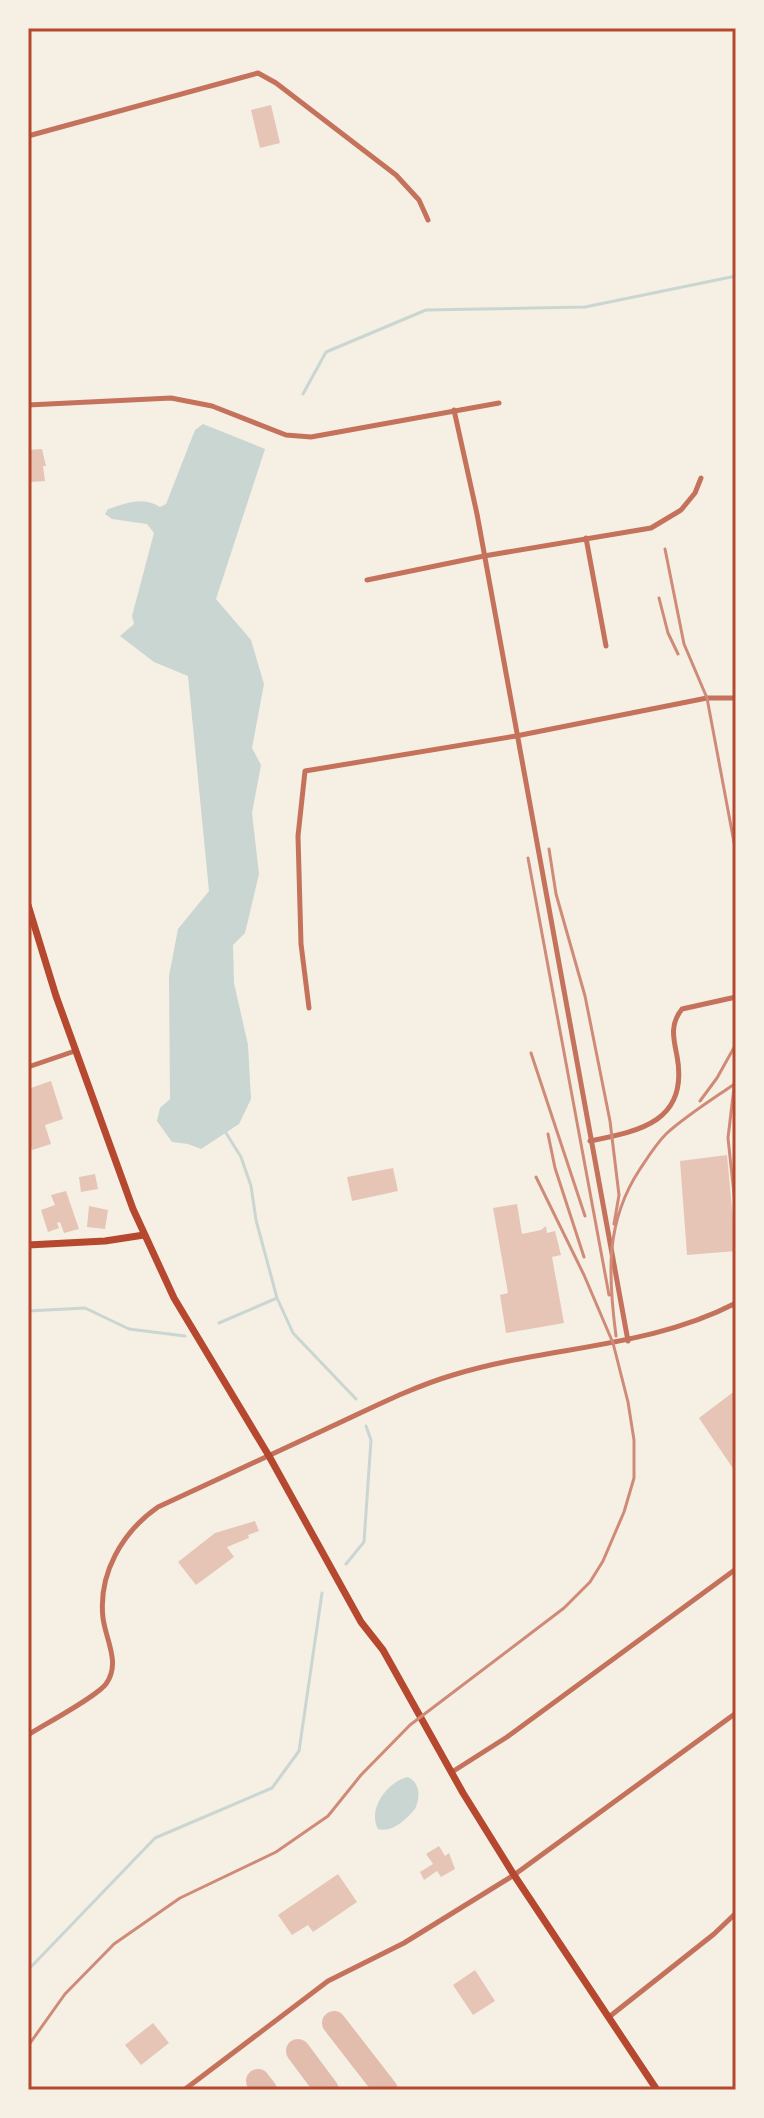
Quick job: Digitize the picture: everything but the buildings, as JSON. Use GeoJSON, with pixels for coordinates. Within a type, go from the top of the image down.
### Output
{"type":"FeatureCollection","features":[{"type":"Feature","properties":{"kind":"main road"},"geometry":{"type":"LineString","coordinates":[[28,905],[75,1051],[144,1235],[192,1331],[269,1456],[361,1622],[383,1650],[451,1772],[514,1875],[657,2090]]}},
{"type":"Feature","properties":{"kind":"main road"},"geometry":{"type":"LineString","coordinates":[[28,1243],[105,1241],[144,1235]]}},
{"type":"Feature","properties":{"kind":"street"},"geometry":{"type":"LineString","coordinates":[[28,136],[258,73],[276,83],[396,175],[419,200],[428,220]]}},
{"type":"Feature","properties":{"kind":"street"},"geometry":{"type":"LineString","coordinates":[[28,405],[171,398],[212,406],[286,435],[311,437],[499,403]]}},
{"type":"Feature","properties":{"kind":"street"},"geometry":{"type":"LineString","coordinates":[[454,410],[484,556],[628,1341]]}},
{"type":"Feature","properties":{"kind":"street"},"geometry":{"type":"LineString","coordinates":[[367,580],[484,556],[651,528],[662,524],[689,502],[701,478]]}},
{"type":"Feature","properties":{"kind":"street"},"geometry":{"type":"LineString","coordinates":[[586,538],[606,646]]}},
{"type":"Feature","properties":{"kind":"street"},"geometry":{"type":"LineString","coordinates":[[309,1008],[301,944],[298,836],[305,771],[516,736],[707,698],[736,698]]}},
{"type":"Feature","properties":{"kind":"street"},"geometry":{"type":"LineString","coordinates":[[590,1141],[645,1128],[664,1114],[675,1097],[679,1081],[680,1071],[672,1033],[677,1015],[682,1009],[736,997]]}},
{"type":"Feature","properties":{"kind":"street"},"geometry":{"type":"LineString","coordinates":[[28,1067],[75,1051]]}},
{"type":"Feature","properties":{"kind":"street"},"geometry":{"type":"LineString","coordinates":[[28,1735],[97,1692],[108,1681],[113,1656],[103,1615],[105,1586],[117,1550],[135,1526],[158,1507],[381,1404],[450,1376],[513,1361],[628,1341],[695,1322],[736,1303]]}},
{"type":"Feature","properties":{"kind":"street"},"geometry":{"type":"LineString","coordinates":[[451,1772],[507,1737],[736,1569]]}},
{"type":"Feature","properties":{"kind":"street"},"geometry":{"type":"LineString","coordinates":[[184,2090],[328,1981],[404,1943],[514,1875],[736,1713]]}},
{"type":"Feature","properties":{"kind":"street"},"geometry":{"type":"LineString","coordinates":[[609,2017],[690,1954],[736,1913]]}},
{"type":"Feature","properties":{"kind":"shaded area"},"geometry":{"type":"Polygon","coordinates":[[[203,424],[265,449],[216,599],[251,640],[264,684],[252,748],[261,765],[252,813],[259,874],[245,933],[233,945],[234,983],[248,1045],[251,1099],[239,1124],[201,1149],[172,1142],[157,1121],[160,1108],[170,1099],[169,976],[178,929],[209,891],[188,676],[154,662],[120,636],[134,624],[132,616],[154,533],[147,524],[112,519],[105,514],[108,509],[134,502],[147,502],[160,507],[166,504],[195,430],[203,424]]]}},
{"type":"Feature","properties":{"kind":"shaded area"},"geometry":{"type":"Polygon","coordinates":[[[408,1777],[418,1791],[415,1809],[394,1827],[378,1829],[375,1813],[381,1797],[393,1784],[408,1777]]]}},
{"type":"Feature","properties":{"kind":"waterway"},"geometry":{"type":"LineString","coordinates":[[303,394],[326,352],[426,310],[585,307],[736,276]]}},
{"type":"Feature","properties":{"kind":"waterway"},"geometry":{"type":"LineString","coordinates":[[226,1133],[241,1157],[251,1186],[256,1220],[277,1298],[293,1333],[356,1399]]}},
{"type":"Feature","properties":{"kind":"waterway"},"geometry":{"type":"LineString","coordinates":[[219,1323],[277,1298]]}},
{"type":"Feature","properties":{"kind":"waterway"},"geometry":{"type":"LineString","coordinates":[[28,1311],[85,1308],[129,1329],[185,1336]]}},
{"type":"Feature","properties":{"kind":"waterway"},"geometry":{"type":"LineString","coordinates":[[346,1564],[364,1542],[371,1440],[366,1426]]}},
{"type":"Feature","properties":{"kind":"waterway"},"geometry":{"type":"LineString","coordinates":[[28,1970],[155,1838],[272,1788],[299,1751],[322,1593]]}},
{"type":"Feature","properties":{"kind":"taxiway"},"geometry":{"type":"LineString","coordinates":[[334,2023],[386,2090]]}},
{"type":"Feature","properties":{"kind":"taxiway"},"geometry":{"type":"LineString","coordinates":[[298,2051],[327,2090]]}},
{"type":"Feature","properties":{"kind":"taxiway"},"geometry":{"type":"LineString","coordinates":[[258,2081],[265,2090]]}},
{"type":"Feature","properties":{"kind":"railway"},"geometry":{"type":"LineString","coordinates":[[665,549],[684,644],[707,698],[736,853]]}},
{"type":"Feature","properties":{"kind":"railway"},"geometry":{"type":"LineString","coordinates":[[659,598],[668,633],[678,654]]}},
{"type":"Feature","properties":{"kind":"railway"},"geometry":{"type":"LineString","coordinates":[[549,849],[556,894],[585,996],[610,1121],[619,1195],[614,1224]]}},
{"type":"Feature","properties":{"kind":"railway"},"geometry":{"type":"LineString","coordinates":[[528,858],[609,1295]]}},
{"type":"Feature","properties":{"kind":"railway"},"geometry":{"type":"LineString","coordinates":[[700,1101],[736,1044]]}},
{"type":"Feature","properties":{"kind":"railway"},"geometry":{"type":"LineString","coordinates":[[531,1053],[585,1216]]}},
{"type":"Feature","properties":{"kind":"railway"},"geometry":{"type":"LineString","coordinates":[[735,1079],[728,1138],[736,1213]]}},
{"type":"Feature","properties":{"kind":"railway"},"geometry":{"type":"LineString","coordinates":[[616,1336],[611,1292],[612,1250],[620,1209],[629,1189],[666,1134],[736,1083]]}},
{"type":"Feature","properties":{"kind":"railway"},"geometry":{"type":"LineString","coordinates":[[548,1134],[555,1168],[584,1257]]}},
{"type":"Feature","properties":{"kind":"railway"},"geometry":{"type":"LineString","coordinates":[[28,2046],[65,1994],[114,1944],[180,1898],[276,1852],[328,1816],[361,1775],[410,1725],[564,1608],[590,1582],[603,1561],[624,1512],[634,1478],[634,1440],[628,1402],[613,1343],[536,1177]]}}]}
